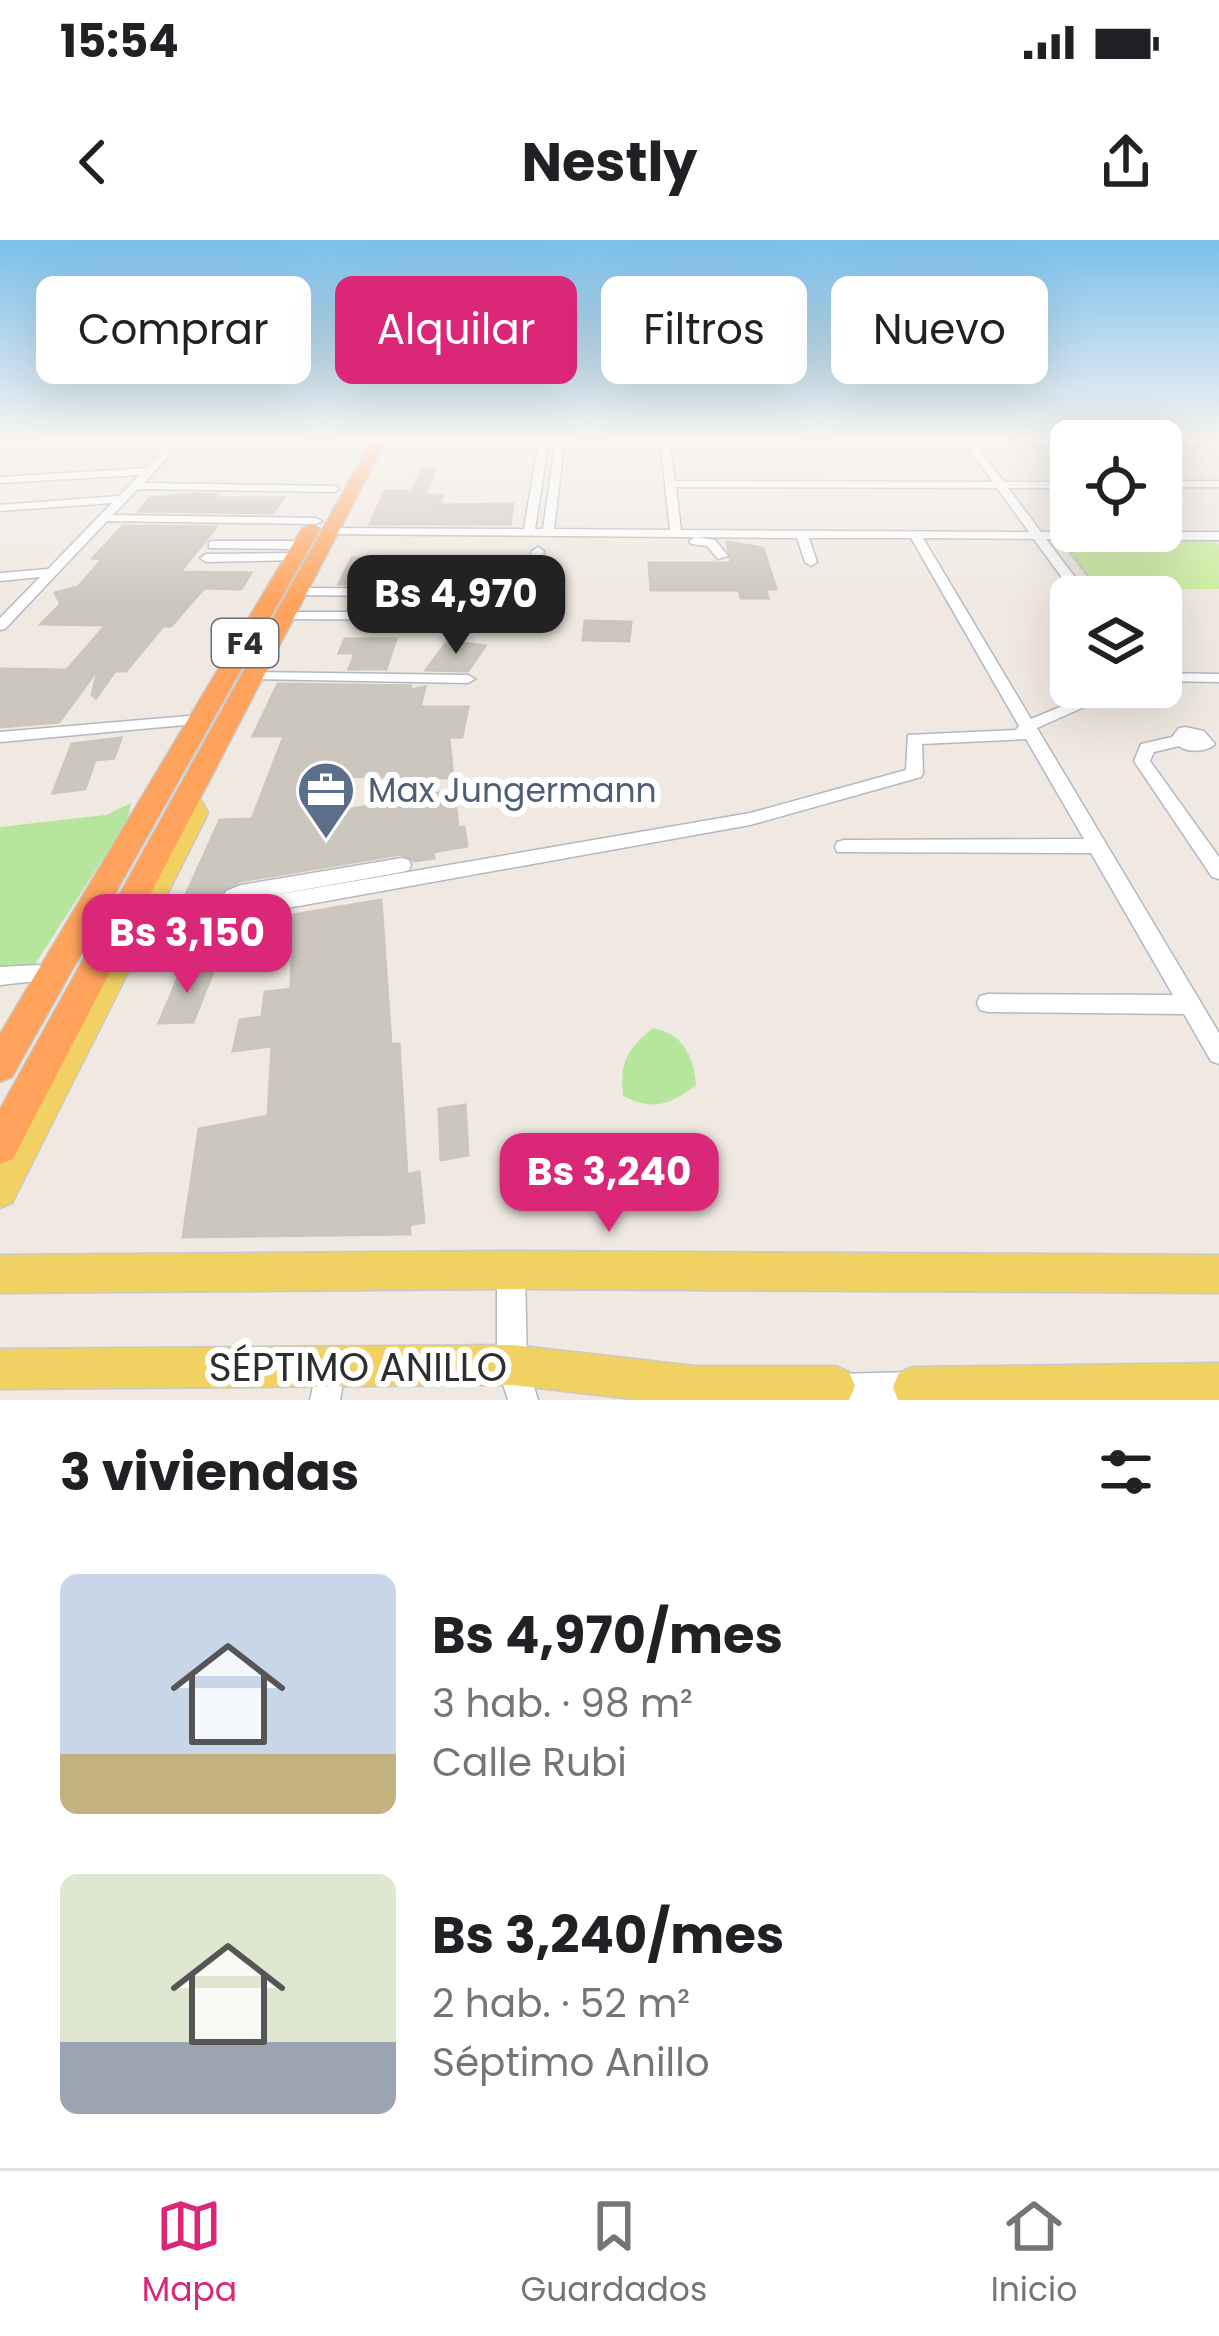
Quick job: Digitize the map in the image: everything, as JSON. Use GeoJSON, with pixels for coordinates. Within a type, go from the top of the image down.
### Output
{"type":"FeatureCollection","features":[{"type":"Feature","properties":{"kind":"highway","name":"F4"},"geometry":{"type":"LineString","coordinates":[[0,1066],[253,676],[298,592],[332,496]]}},
{"type":"Feature","properties":{"kind":"highway","name":"F4"},"geometry":{"type":"LineString","coordinates":[[0,1146],[172,797],[200,720],[298,551],[342,496]]}},
{"type":"Feature","properties":{"kind":"main road"},"geometry":{"type":"LineString","coordinates":[[0,1036],[133,817],[172,797],[196,813],[0,1191]]}},
{"type":"Feature","properties":{"kind":"main road"},"geometry":{"type":"LineString","coordinates":[[0,1252],[17,1274],[511,1270],[1219,1274]]}},
{"type":"Feature","properties":{"kind":"main road","name":"SÉPTIMO ANILLO"},"geometry":{"type":"LineString","coordinates":[[0,1369],[328,1383],[517,1382],[836,1393]]}},
{"type":"Feature","properties":{"kind":"main road","name":"SÉPTIMO ANILLO"},"geometry":{"type":"LineString","coordinates":[[914,1394],[1219,1383]]}},
{"type":"Feature","properties":{"kind":"street"},"geometry":{"type":"LineString","coordinates":[[0,626],[127,496]]}},
{"type":"Feature","properties":{"kind":"street"},"geometry":{"type":"LineString","coordinates":[[529,533],[535,496]]}},
{"type":"Feature","properties":{"kind":"street"},"geometry":{"type":"LineString","coordinates":[[548,533],[553,496]]}},
{"type":"Feature","properties":{"kind":"street"},"geometry":{"type":"LineString","coordinates":[[673,496],[679,534],[711,543],[722,556]]}},
{"type":"Feature","properties":{"kind":"street"},"geometry":{"type":"LineString","coordinates":[[1011,496],[1068,576]]}},
{"type":"Feature","properties":{"kind":"street"},"geometry":{"type":"LineString","coordinates":[[0,508],[124,499]]}},
{"type":"Feature","properties":{"kind":"street"},"geometry":{"type":"LineString","coordinates":[[106,518],[529,533],[1219,536]]}},
{"type":"Feature","properties":{"kind":"street"},"geometry":{"type":"LineString","coordinates":[[802,535],[811,562]]}},
{"type":"Feature","properties":{"kind":"street"},"geometry":{"type":"LineString","coordinates":[[915,535],[1219,1054]]}},
{"type":"Feature","properties":{"kind":"street"},"geometry":{"type":"LineString","coordinates":[[448,574],[527,572],[534,568],[538,550]]}},
{"type":"Feature","properties":{"kind":"street"},"geometry":{"type":"LineString","coordinates":[[209,551],[298,551]]}},
{"type":"Feature","properties":{"kind":"street"},"geometry":{"type":"LineString","coordinates":[[0,577],[52,572]]}},
{"type":"Feature","properties":{"kind":"street"},"geometry":{"type":"LineString","coordinates":[[380,616],[389,591]]}},
{"type":"Feature","properties":{"kind":"street"},"geometry":{"type":"LineString","coordinates":[[404,616],[412,591]]}},
{"type":"Feature","properties":{"kind":"street"},"geometry":{"type":"LineString","coordinates":[[434,616],[440,591]]}},
{"type":"Feature","properties":{"kind":"street"},"geometry":{"type":"LineString","coordinates":[[464,616],[472,591]]}},
{"type":"Feature","properties":{"kind":"street"},"geometry":{"type":"LineString","coordinates":[[285,616],[494,613],[497,592],[298,592]]}},
{"type":"Feature","properties":{"kind":"street"},"geometry":{"type":"LineString","coordinates":[[253,676],[467,679]]}},
{"type":"Feature","properties":{"kind":"street"},"geometry":{"type":"LineString","coordinates":[[1182,677],[1219,678]]}},
{"type":"Feature","properties":{"kind":"street"},"geometry":{"type":"LineString","coordinates":[[137,927],[750,819],[915,773],[914,739],[1022,734],[1026,727],[1071,708]]}},
{"type":"Feature","properties":{"kind":"street"},"geometry":{"type":"LineString","coordinates":[[0,737],[200,720]]}},
{"type":"Feature","properties":{"kind":"street"},"geometry":{"type":"LineString","coordinates":[[1181,740],[1147,748],[1142,761],[1216,862]]}},
{"type":"Feature","properties":{"kind":"street"},"geometry":{"type":"LineString","coordinates":[[844,847],[1095,846]]}},
{"type":"Feature","properties":{"kind":"street"},"geometry":{"type":"LineString","coordinates":[[225,913],[233,896],[241,892],[402,865]]}},
{"type":"Feature","properties":{"kind":"street"},"geometry":{"type":"LineString","coordinates":[[0,976],[38,974]]}},
{"type":"Feature","properties":{"kind":"street"},"geometry":{"type":"LineString","coordinates":[[988,1003],[1190,1004]]}},
{"type":"Feature","properties":{"kind":"street"},"geometry":{"type":"LineString","coordinates":[[511,1270],[517,1382]]}},
{"type":"Feature","properties":{"kind":"street","name":"SÉPTIMO ANILLO"},"geometry":{"type":"LineString","coordinates":[[836,1393],[914,1394]]}},
{"type":"Feature","properties":{"kind":"green space"},"geometry":{"type":"Polygon","coordinates":[[[1182,540],[1214,540],[1219,545],[1219,589],[1182,589],[1182,576],[1087,576],[1068,552],[1182,552],[1182,540]]]}},
{"type":"Feature","properties":{"kind":"green space"},"geometry":{"type":"Polygon","coordinates":[[[131,803],[127,821],[34,966],[0,966],[0,827],[106,815],[131,803]]]}},
{"type":"Feature","properties":{"kind":"green space"},"geometry":{"type":"Polygon","coordinates":[[[653,1028],[672,1035],[685,1048],[696,1085],[670,1101],[653,1104],[623,1096],[622,1084],[627,1058],[653,1028]]]}},
{"type":"Feature","properties":{"kind":"building"},"geometry":{"type":"Polygon","coordinates":[[[383,496],[443,496],[439,505],[513,504],[510,524],[370,524],[383,496]]]}},
{"type":"Feature","properties":{"kind":"building"},"geometry":{"type":"Polygon","coordinates":[[[150,498],[283,498],[273,513],[139,511],[150,498]]]}},
{"type":"Feature","properties":{"kind":"building"},"geometry":{"type":"Polygon","coordinates":[[[123,526],[216,527],[180,572],[251,573],[241,589],[204,588],[171,626],[163,626],[126,671],[115,671],[96,698],[92,695],[99,667],[59,722],[0,727],[0,669],[67,670],[106,625],[41,624],[61,604],[55,593],[78,587],[103,559],[93,558],[123,526]]]}},
{"type":"Feature","properties":{"kind":"building"},"geometry":{"type":"Polygon","coordinates":[[[727,542],[763,548],[776,589],[765,589],[768,598],[741,598],[739,590],[651,590],[649,563],[731,563],[727,542]]]}},
{"type":"Feature","properties":{"kind":"building"},"geometry":{"type":"Polygon","coordinates":[[[352,558],[427,562],[419,584],[339,584],[352,558]]]}},
{"type":"Feature","properties":{"kind":"building"},"geometry":{"type":"Polygon","coordinates":[[[585,621],[631,622],[629,641],[583,640],[585,621]]]}},
{"type":"Feature","properties":{"kind":"building"},"geometry":{"type":"Polygon","coordinates":[[[345,639],[396,639],[386,669],[349,669],[355,653],[339,653],[345,639]]]}},
{"type":"Feature","properties":{"kind":"building"},"geometry":{"type":"Polygon","coordinates":[[[448,641],[485,646],[468,671],[426,670],[448,641]]]}},
{"type":"Feature","properties":{"kind":"building"},"geometry":{"type":"Polygon","coordinates":[[[278,684],[425,687],[420,707],[468,707],[462,737],[449,737],[453,778],[327,776],[309,817],[454,790],[458,828],[464,827],[467,846],[433,852],[434,858],[414,861],[401,854],[240,881],[220,893],[184,899],[220,820],[252,819],[284,736],[253,736],[278,684]]]}},
{"type":"Feature","properties":{"kind":"building"},"geometry":{"type":"Polygon","coordinates":[[[121,738],[114,758],[95,760],[85,789],[53,793],[72,744],[121,738]]]}},
{"type":"Feature","properties":{"kind":"building"},"geometry":{"type":"Polygon","coordinates":[[[381,900],[391,1044],[399,1044],[407,1175],[419,1172],[424,1222],[409,1225],[410,1234],[183,1237],[199,1129],[268,1116],[272,1046],[233,1051],[240,1020],[262,1017],[265,992],[291,989],[293,915],[381,900]]]}},
{"type":"Feature","properties":{"kind":"building"},"geometry":{"type":"Polygon","coordinates":[[[182,969],[214,969],[193,1022],[159,1023],[182,969]]]}},
{"type":"Feature","properties":{"kind":"building"},"geometry":{"type":"Polygon","coordinates":[[[465,1105],[468,1155],[441,1160],[439,1109],[465,1105]]]}},
{"type":"Feature","properties":{"kind":"place","name":"Max Jungermann"},"geometry":{"type":"Point","coordinates":[326,841]}}]}
